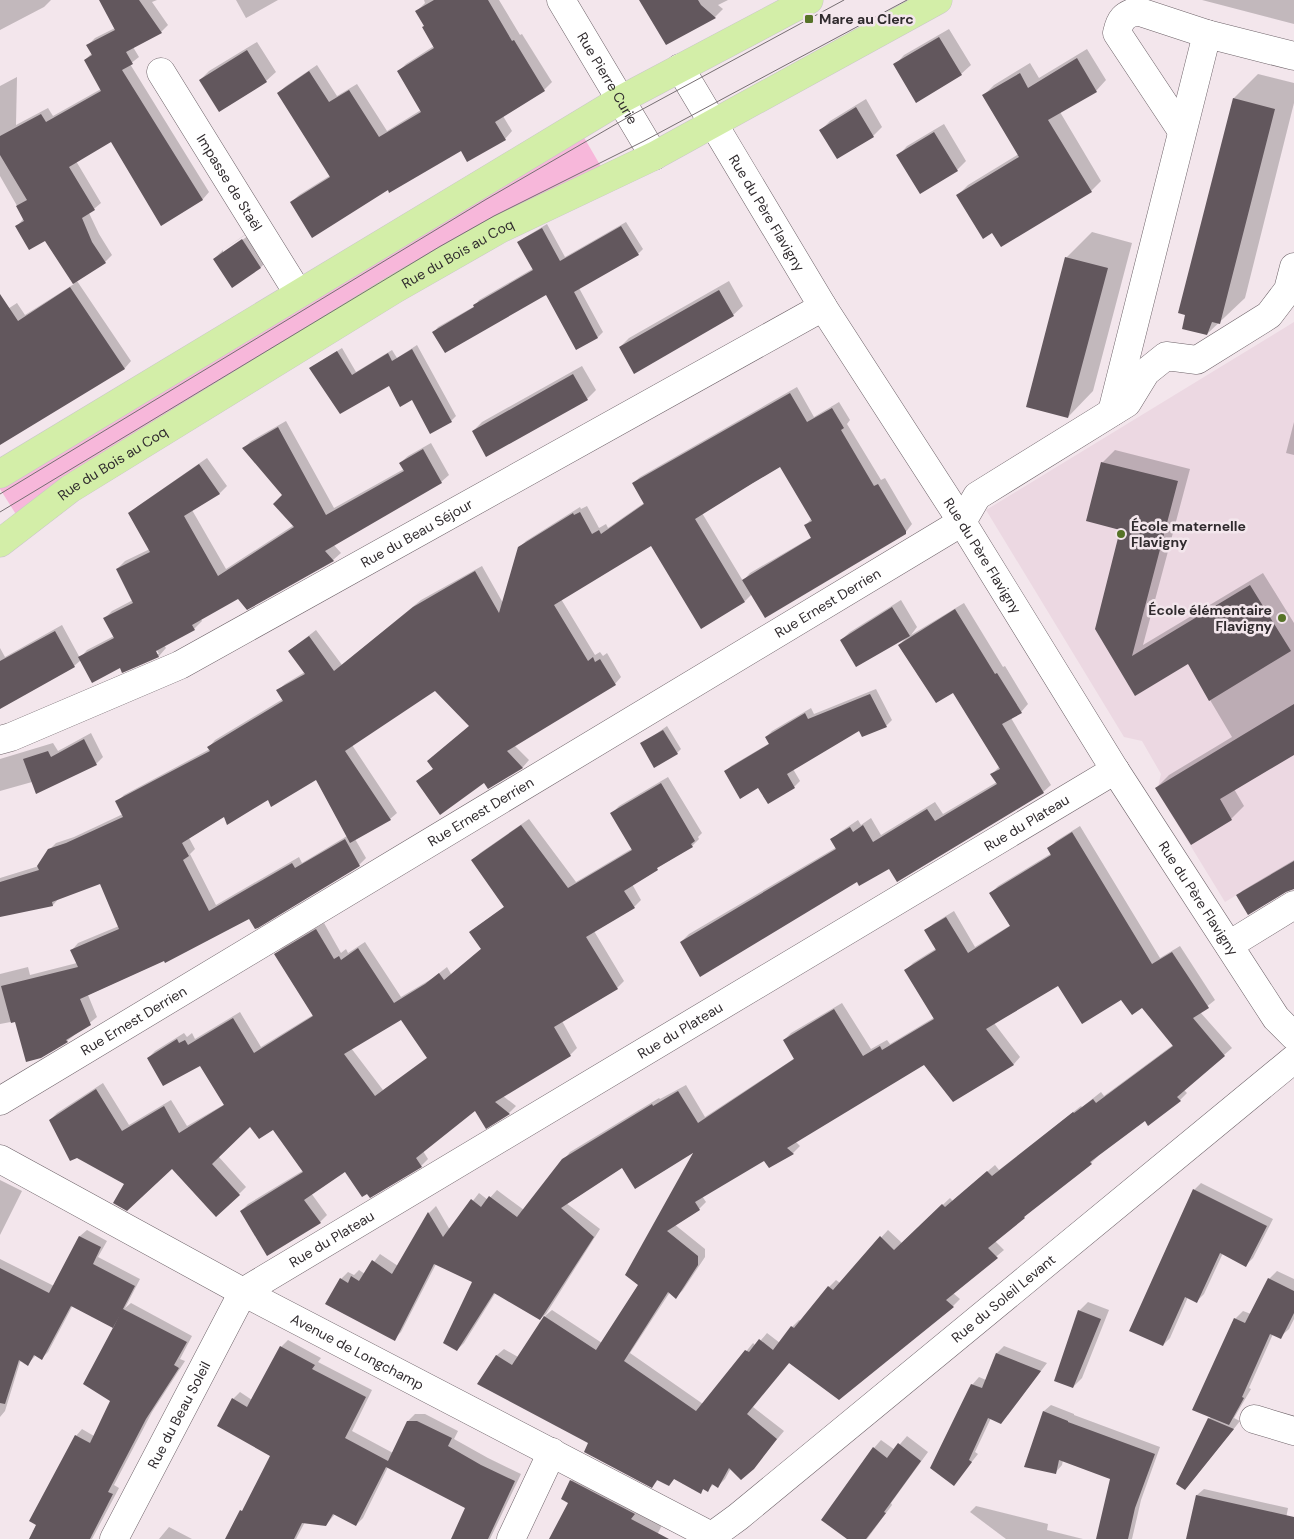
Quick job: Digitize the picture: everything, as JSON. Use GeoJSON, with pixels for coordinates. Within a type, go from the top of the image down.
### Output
{"type":"FeatureCollection","features":[{"type":"Feature","properties":{"kind":"main road"},"geometry":{"type":"LineString","coordinates":[[0,474],[620,100],[809,0]]}},
{"type":"Feature","properties":{"kind":"main road","name":"Rue du Bois au Coq"},"geometry":{"type":"LineString","coordinates":[[0,543],[70,490],[394,289],[500,229],[654,156],[938,0]]}},
{"type":"Feature","properties":{"kind":"street","name":"Rue Pierre Curie"},"geometry":{"type":"LineString","coordinates":[[561,0],[654,156]]}},
{"type":"Feature","properties":{"kind":"street"},"geometry":{"type":"LineString","coordinates":[[1182,131],[1117,33],[1119,22],[1126,15],[1137,12],[1207,34],[1294,56]]}},
{"type":"Feature","properties":{"kind":"street"},"geometry":{"type":"LineString","coordinates":[[1112,412],[1207,34]]}},
{"type":"Feature","properties":{"kind":"street","name":"Rue du Père Flavigny"},"geometry":{"type":"LineString","coordinates":[[680,68],[823,306],[962,522],[1115,770],[1276,1018],[1294,1036]]}},
{"type":"Feature","properties":{"kind":"street","name":"Impasse de Staël"},"geometry":{"type":"LineString","coordinates":[[161,72],[298,294]]}},
{"type":"Feature","properties":{"kind":"street"},"geometry":{"type":"LineString","coordinates":[[962,522],[977,496],[1127,403],[1146,372],[1166,356],[1197,360],[1269,316],[1288,290],[1294,266]]}},
{"type":"Feature","properties":{"kind":"street","name":"Rue du Beau Séjour"},"geometry":{"type":"LineString","coordinates":[[0,740],[180,665],[823,306]]}},
{"type":"Feature","properties":{"kind":"street","name":"Rue Ernest Derrien"},"geometry":{"type":"LineString","coordinates":[[0,1101],[962,522]]}},
{"type":"Feature","properties":{"kind":"street","name":"Rue du Plateau"},"geometry":{"type":"LineString","coordinates":[[243,1292],[1115,770]]}},
{"type":"Feature","properties":{"kind":"street"},"geometry":{"type":"LineString","coordinates":[[1229,945],[1294,905]]}},
{"type":"Feature","properties":{"kind":"street","name":"Rue du Soleil Levant"},"geometry":{"type":"LineString","coordinates":[[714,1538],[1294,1059]]}},
{"type":"Feature","properties":{"kind":"street","name":"Avenue de Longchamp"},"geometry":{"type":"LineString","coordinates":[[0,1159],[243,1292],[714,1538]]}},
{"type":"Feature","properties":{"kind":"street","name":"Rue du Beau Soleil"},"geometry":{"type":"LineString","coordinates":[[114,1539],[243,1292]]}},
{"type":"Feature","properties":{"kind":"street"},"geometry":{"type":"LineString","coordinates":[[1254,1419],[1294,1431]]}},
{"type":"Feature","properties":{"kind":"street"},"geometry":{"type":"LineString","coordinates":[[511,1539],[552,1452]]}},
{"type":"Feature","properties":{"kind":"shaded area"},"geometry":{"type":"Polygon","coordinates":[[[582,134],[603,170],[19,519],[0,486],[582,134]]]}},
{"type":"Feature","properties":{"kind":"shaded area","name":"École maternelle Flavigny"},"geometry":{"type":"Polygon","coordinates":[[[1294,322],[1294,861],[1225,902],[1157,791],[1161,774],[1142,741],[1124,737],[986,510],[1294,322]]]}},
{"type":"Feature","properties":{"kind":"building"},"geometry":{"type":"Polygon","coordinates":[[[99,0],[139,0],[162,33],[126,52],[133,64],[122,70],[203,200],[161,226],[111,142],[69,167],[95,210],[82,218],[92,242],[106,263],[73,284],[45,241],[29,250],[15,226],[24,221],[16,206],[27,200],[0,155],[0,136],[41,114],[46,122],[101,91],[84,60],[92,55],[86,45],[115,30],[99,0]]]}},
{"type":"Feature","properties":{"kind":"building"},"geometry":{"type":"Polygon","coordinates":[[[434,0],[488,0],[545,91],[495,122],[506,140],[467,162],[461,151],[389,193],[388,190],[312,238],[290,202],[330,177],[277,93],[309,71],[329,102],[349,90],[379,137],[421,112],[397,71],[434,48],[415,11],[434,0]]]}},
{"type":"Feature","properties":{"kind":"building"},"geometry":{"type":"Polygon","coordinates":[[[639,0],[698,0],[716,18],[666,45],[639,0]]]}},
{"type":"Feature","properties":{"kind":"building"},"geometry":{"type":"Polygon","coordinates":[[[939,37],[962,75],[916,103],[893,64],[939,37]]]}},
{"type":"Feature","properties":{"kind":"building"},"geometry":{"type":"Polygon","coordinates":[[[247,50],[267,82],[219,112],[199,80],[247,50]]]}},
{"type":"Feature","properties":{"kind":"building"},"geometry":{"type":"Polygon","coordinates":[[[1077,58],[1097,92],[1048,120],[1092,192],[1001,247],[992,233],[983,239],[956,195],[1019,157],[982,95],[1020,73],[1028,88],[1077,58]]]}},
{"type":"Feature","properties":{"kind":"building"},"geometry":{"type":"Polygon","coordinates":[[[1233,98],[1275,109],[1220,324],[1212,322],[1207,335],[1182,329],[1185,315],[1178,313],[1233,98]]]}},
{"type":"Feature","properties":{"kind":"building"},"geometry":{"type":"Polygon","coordinates":[[[856,107],[874,137],[837,159],[819,130],[856,107]]]}},
{"type":"Feature","properties":{"kind":"building"},"geometry":{"type":"Polygon","coordinates":[[[934,132],[958,171],[920,194],[896,155],[934,132]]]}},
{"type":"Feature","properties":{"kind":"building"},"geometry":{"type":"Polygon","coordinates":[[[621,226],[639,255],[574,292],[598,338],[576,350],[546,295],[445,353],[432,332],[474,307],[473,305],[533,270],[517,242],[542,228],[560,261],[621,226]]]}},
{"type":"Feature","properties":{"kind":"building"},"geometry":{"type":"Polygon","coordinates":[[[242,239],[261,268],[232,288],[213,259],[242,239]]]}},
{"type":"Feature","properties":{"kind":"building"},"geometry":{"type":"Polygon","coordinates":[[[1065,257],[1108,268],[1068,418],[1026,407],[1065,257]]]}},
{"type":"Feature","properties":{"kind":"building"},"geometry":{"type":"Polygon","coordinates":[[[70,287],[125,369],[0,445],[0,294],[18,321],[70,287]]]}},
{"type":"Feature","properties":{"kind":"building"},"geometry":{"type":"Polygon","coordinates":[[[719,290],[734,316],[634,374],[619,347],[719,290]]]}},
{"type":"Feature","properties":{"kind":"building"},"geometry":{"type":"Polygon","coordinates":[[[412,349],[452,422],[430,434],[412,400],[400,407],[389,386],[340,414],[309,368],[337,351],[352,375],[388,353],[392,361],[412,349]]]}},
{"type":"Feature","properties":{"kind":"building"},"geometry":{"type":"Polygon","coordinates":[[[573,374],[588,400],[486,457],[472,431],[573,374]]]}},
{"type":"Feature","properties":{"kind":"building"},"geometry":{"type":"Polygon","coordinates":[[[790,393],[807,422],[832,408],[844,428],[841,430],[874,486],[878,484],[906,534],[765,618],[742,580],[811,538],[804,525],[812,521],[780,467],[753,483],[695,519],[745,602],[701,629],[651,546],[554,605],[588,661],[593,657],[595,662],[600,659],[616,685],[507,751],[523,768],[488,789],[484,783],[440,815],[416,781],[433,769],[427,761],[469,726],[435,691],[345,751],[391,820],[350,843],[316,780],[271,807],[268,800],[227,825],[224,817],[182,843],[189,856],[183,860],[209,911],[292,863],[295,868],[345,839],[360,866],[258,928],[255,929],[249,919],[165,963],[164,961],[80,999],[91,1025],[66,1040],[68,1042],[41,1058],[26,1062],[15,1022],[11,1023],[1,986],[78,967],[70,950],[119,929],[100,884],[52,902],[53,906],[0,917],[0,882],[39,870],[37,866],[48,849],[66,843],[123,817],[115,801],[210,751],[207,747],[283,701],[276,690],[305,674],[288,651],[309,636],[334,671],[413,607],[475,571],[499,613],[518,547],[573,513],[574,515],[580,512],[592,534],[599,530],[601,534],[644,504],[632,483],[790,393]]]}},
{"type":"Feature","properties":{"kind":"building"},"geometry":{"type":"Polygon","coordinates":[[[278,427],[326,515],[404,471],[399,463],[423,449],[442,483],[325,551],[334,561],[247,610],[238,599],[192,625],[195,630],[156,651],[159,657],[122,673],[120,668],[92,683],[78,657],[114,638],[103,618],[133,603],[116,569],[150,552],[128,513],[199,464],[220,494],[184,516],[218,576],[294,527],[273,504],[282,495],[242,448],[278,427]]]}},
{"type":"Feature","properties":{"kind":"building"},"geometry":{"type":"Polygon","coordinates":[[[1101,462],[1178,481],[1132,656],[1250,585],[1291,651],[1209,701],[1188,664],[1135,696],[1095,629],[1120,530],[1086,521],[1101,462]]]}},
{"type":"Feature","properties":{"kind":"building"},"geometry":{"type":"Polygon","coordinates":[[[892,607],[910,636],[856,667],[840,640],[892,607]]]}},
{"type":"Feature","properties":{"kind":"building"},"geometry":{"type":"Polygon","coordinates":[[[955,609],[995,674],[997,673],[1022,713],[1002,724],[1044,793],[897,882],[889,869],[859,886],[857,882],[700,977],[680,942],[836,849],[830,839],[850,827],[853,832],[863,825],[873,842],[927,809],[935,821],[997,784],[990,774],[1000,769],[953,693],[936,703],[898,645],[955,609]]]}},
{"type":"Feature","properties":{"kind":"building"},"geometry":{"type":"Polygon","coordinates":[[[55,631],[75,667],[0,709],[0,661],[55,631]]]}},
{"type":"Feature","properties":{"kind":"building"},"geometry":{"type":"Polygon","coordinates":[[[870,694],[887,727],[862,737],[859,731],[787,774],[795,788],[768,804],[758,788],[740,799],[724,771],[769,744],[765,737],[805,713],[808,719],[870,694]]]}},
{"type":"Feature","properties":{"kind":"building"},"geometry":{"type":"Polygon","coordinates":[[[1294,704],[1294,755],[1220,799],[1232,820],[1191,845],[1155,788],[1294,704]]]}},
{"type":"Feature","properties":{"kind":"building"},"geometry":{"type":"Polygon","coordinates":[[[663,730],[678,754],[654,768],[640,743],[663,730]]]}},
{"type":"Feature","properties":{"kind":"building"},"geometry":{"type":"Polygon","coordinates":[[[84,739],[97,765],[36,794],[23,759],[48,751],[51,757],[84,739]]]}},
{"type":"Feature","properties":{"kind":"building"},"geometry":{"type":"Polygon","coordinates":[[[661,783],[695,841],[691,844],[693,847],[657,868],[658,870],[624,891],[635,908],[586,937],[618,989],[554,1027],[571,1056],[495,1102],[510,1114],[486,1129],[475,1111],[416,1158],[422,1167],[370,1198],[367,1194],[362,1197],[345,1172],[304,1200],[321,1223],[267,1256],[240,1211],[303,1172],[273,1130],[259,1139],[250,1127],[212,1164],[240,1195],[216,1217],[172,1169],[127,1211],[113,1203],[124,1184],[77,1158],[70,1161],[49,1120],[96,1089],[122,1131],[164,1106],[179,1133],[224,1105],[200,1066],[163,1086],[147,1058],[177,1039],[179,1043],[185,1040],[188,1045],[233,1018],[254,1053],[313,1016],[274,954],[316,929],[334,959],[339,956],[341,960],[358,948],[394,1003],[439,973],[444,980],[481,949],[469,932],[504,907],[471,860],[521,825],[568,888],[632,850],[610,813],[661,783]],[[401,1020],[344,1054],[375,1096],[427,1058],[401,1020]]]}},
{"type":"Feature","properties":{"kind":"building"},"geometry":{"type":"Polygon","coordinates":[[[1072,832],[1152,964],[1172,952],[1209,1008],[1193,1018],[1225,1056],[1177,1097],[1181,1101],[1148,1126],[1145,1121],[1090,1162],[1092,1164],[988,1248],[998,1258],[946,1300],[954,1307],[839,1400],[789,1363],[747,1414],[777,1439],[754,1469],[741,1480],[729,1468],[718,1488],[712,1484],[708,1492],[703,1489],[701,1494],[674,1479],[669,1486],[657,1480],[652,1488],[584,1452],[588,1443],[477,1384],[496,1355],[512,1365],[544,1316],[596,1350],[638,1285],[625,1275],[693,1153],[635,1189],[622,1168],[561,1208],[594,1237],[540,1320],[494,1293],[457,1351],[443,1343],[472,1282],[434,1264],[395,1341],[325,1304],[340,1278],[348,1283],[351,1276],[359,1281],[372,1260],[392,1274],[428,1212],[443,1237],[471,1199],[481,1207],[489,1196],[517,1217],[562,1159],[652,1104],[653,1106],[678,1091],[698,1123],[794,1059],[783,1040],[834,1009],[863,1056],[880,1046],[882,1050],[934,1019],[904,970],[936,950],[924,930],[946,917],[968,953],[1010,926],[989,893],[1051,855],[1047,848],[1072,832]],[[1058,986],[986,1029],[1014,1065],[953,1102],[924,1065],[787,1148],[794,1154],[769,1168],[764,1161],[695,1202],[700,1210],[667,1231],[698,1256],[698,1265],[676,1299],[668,1292],[624,1361],[696,1411],[745,1350],[749,1352],[759,1339],[773,1350],[791,1326],[794,1328],[828,1286],[833,1290],[880,1236],[894,1250],[942,1204],[945,1207],[987,1171],[992,1176],[1073,1112],[1093,1099],[1096,1103],[1173,1046],[1142,1008],[1132,1015],[1121,1000],[1082,1024],[1058,986]]]}},
{"type":"Feature","properties":{"kind":"building"},"geometry":{"type":"Polygon","coordinates":[[[1294,861],[1294,889],[1248,915],[1236,895],[1294,861]]]}},
{"type":"Feature","properties":{"kind":"building"},"geometry":{"type":"Polygon","coordinates":[[[1193,1189],[1267,1226],[1246,1267],[1220,1253],[1197,1303],[1185,1297],[1163,1346],[1129,1331],[1193,1189]]]}},
{"type":"Feature","properties":{"kind":"building"},"geometry":{"type":"Polygon","coordinates":[[[79,1236],[101,1247],[93,1264],[135,1286],[113,1328],[71,1306],[42,1360],[34,1355],[28,1366],[19,1360],[5,1404],[0,1403],[0,1268],[49,1293],[79,1236]]]}},
{"type":"Feature","properties":{"kind":"building"},"geometry":{"type":"Polygon","coordinates":[[[1268,1278],[1294,1291],[1294,1313],[1281,1339],[1270,1334],[1242,1397],[1244,1398],[1229,1425],[1192,1410],[1234,1318],[1245,1323],[1268,1278]]]}},
{"type":"Feature","properties":{"kind":"building"},"geometry":{"type":"Polygon","coordinates":[[[123,1309],[187,1342],[174,1365],[179,1368],[146,1419],[108,1492],[113,1494],[90,1539],[29,1539],[36,1525],[29,1521],[75,1435],[90,1443],[110,1401],[83,1384],[123,1309]]]}},
{"type":"Feature","properties":{"kind":"building"},"geometry":{"type":"Polygon","coordinates":[[[1078,1310],[1101,1319],[1073,1388],[1054,1381],[1078,1310]]]}},
{"type":"Feature","properties":{"kind":"building"},"geometry":{"type":"Polygon","coordinates":[[[280,1346],[315,1365],[312,1369],[366,1397],[345,1438],[388,1461],[407,1421],[417,1421],[452,1438],[448,1446],[481,1465],[515,1481],[488,1539],[451,1539],[465,1508],[386,1467],[356,1526],[333,1514],[326,1526],[302,1523],[294,1539],[225,1539],[240,1510],[242,1511],[270,1456],[217,1426],[232,1398],[247,1407],[280,1346]]]}},
{"type":"Feature","properties":{"kind":"building"},"geometry":{"type":"Polygon","coordinates":[[[996,1353],[1041,1371],[1001,1424],[988,1418],[969,1460],[972,1462],[954,1486],[930,1468],[971,1384],[982,1388],[996,1353]]]}},
{"type":"Feature","properties":{"kind":"building"},"geometry":{"type":"Polygon","coordinates":[[[1043,1411],[1155,1454],[1135,1508],[1128,1539],[1096,1539],[1110,1479],[1059,1460],[1056,1474],[1024,1467],[1043,1411]]]}},
{"type":"Feature","properties":{"kind":"building"},"geometry":{"type":"Polygon","coordinates":[[[1208,1418],[1234,1429],[1185,1490],[1176,1484],[1208,1418]]]}},
{"type":"Feature","properties":{"kind":"building"},"geometry":{"type":"Polygon","coordinates":[[[898,1443],[921,1461],[866,1539],[847,1539],[821,1520],[873,1447],[887,1458],[898,1443]]]}},
{"type":"Feature","properties":{"kind":"building"},"geometry":{"type":"Polygon","coordinates":[[[570,1480],[635,1514],[631,1519],[669,1539],[549,1539],[568,1503],[561,1499],[570,1480]]]}},
{"type":"Feature","properties":{"kind":"building"},"geometry":{"type":"Polygon","coordinates":[[[1196,1495],[1294,1517],[1294,1539],[1186,1539],[1196,1495]]]}},
{"type":"Feature","properties":{"kind":"tram line"},"geometry":{"type":"LineString","coordinates":[[0,494],[485,200],[630,116],[844,0]]}},
{"type":"Feature","properties":{"kind":"tram line"},"geometry":{"type":"LineString","coordinates":[[0,512],[439,247],[494,216],[644,141],[907,0]]}},
{"type":"Feature","properties":{"kind":"place","name":"Mare au Clerc"},"geometry":{"type":"Point","coordinates":[809,19]}},
{"type":"Feature","properties":{"kind":"place","name":"École maternelle Flavigny"},"geometry":{"type":"Point","coordinates":[1121,534]}},
{"type":"Feature","properties":{"kind":"place","name":"École élémentaire Flavigny"},"geometry":{"type":"Point","coordinates":[1282,618]}}]}
